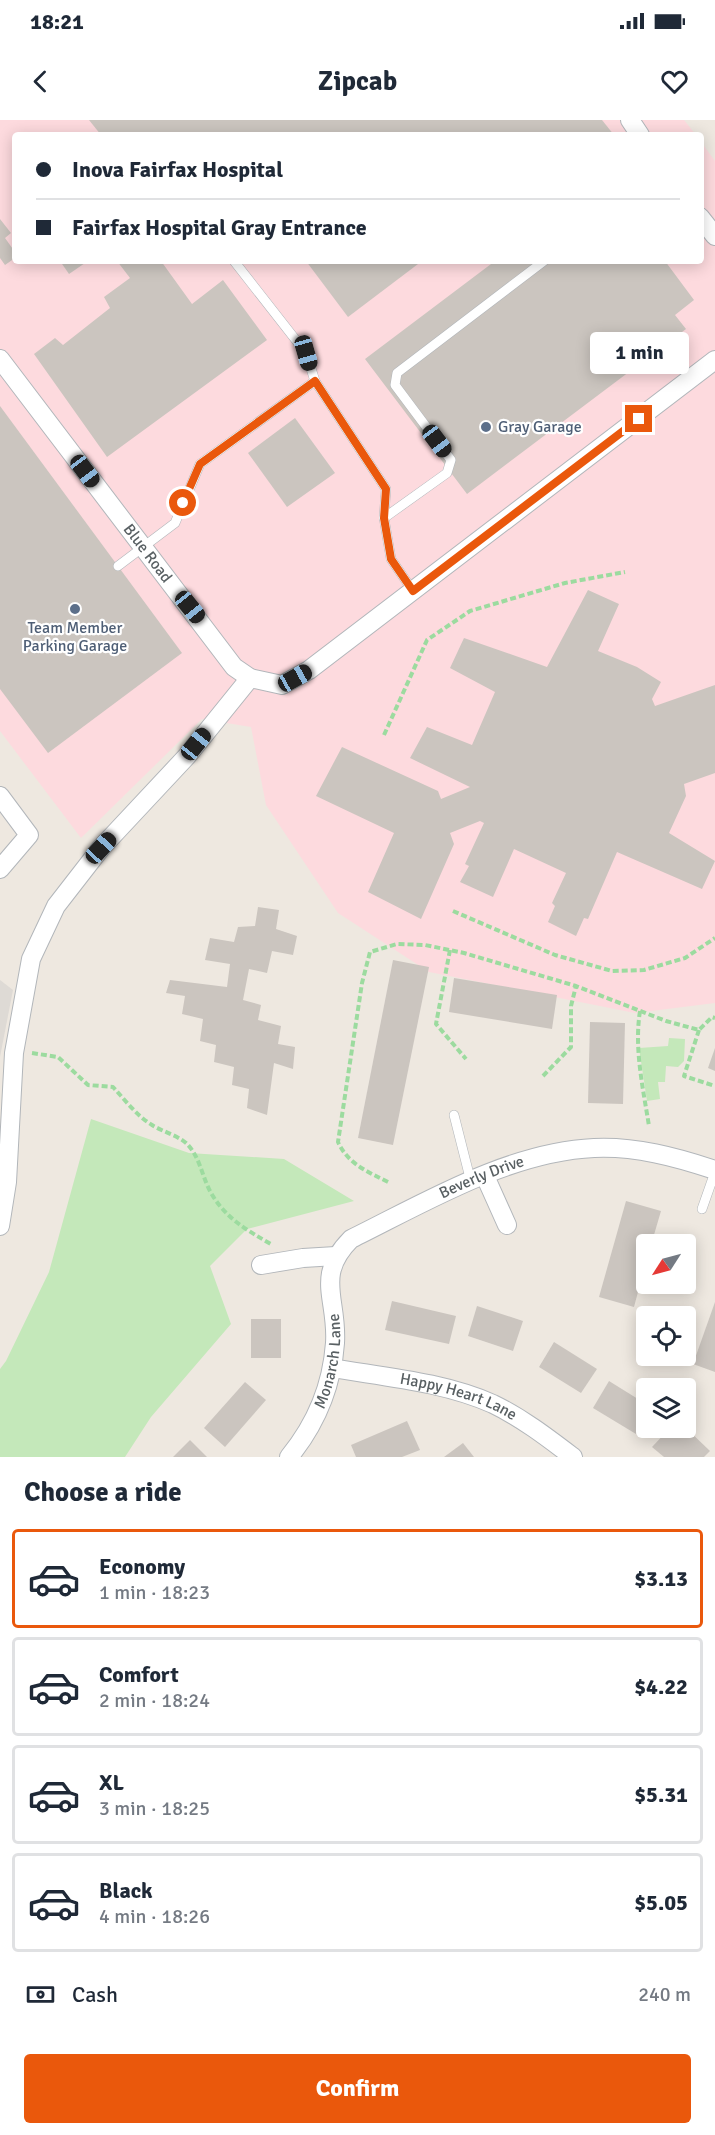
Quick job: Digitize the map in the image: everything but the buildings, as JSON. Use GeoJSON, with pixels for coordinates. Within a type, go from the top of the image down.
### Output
{"type":"FeatureCollection","features":[{"type":"Feature","properties":{"kind":"street"},"geometry":{"type":"LineString","coordinates":[[704,222],[715,236]]}},
{"type":"Feature","properties":{"kind":"street","name":"Blue Road"},"geometry":{"type":"LineString","coordinates":[[0,358],[234,667],[250,678],[282,685],[309,670],[715,360]]}},
{"type":"Feature","properties":{"kind":"street"},"geometry":{"type":"LineString","coordinates":[[0,1226],[7,1182],[13,1061],[31,959],[56,906],[101,848],[180,764],[250,678]]}},
{"type":"Feature","properties":{"kind":"street"},"geometry":{"type":"LineString","coordinates":[[0,796],[30,835],[0,869]]}},
{"type":"Feature","properties":{"kind":"street","name":"Beverly Drive"},"geometry":{"type":"LineString","coordinates":[[336,1256],[351,1239],[478,1179],[525,1160],[560,1151],[595,1148],[630,1149],[668,1156],[715,1171]]}},
{"type":"Feature","properties":{"kind":"street"},"geometry":{"type":"LineString","coordinates":[[478,1179],[507,1225]]}},
{"type":"Feature","properties":{"kind":"street"},"geometry":{"type":"LineString","coordinates":[[261,1265],[303,1258],[336,1256]]}},
{"type":"Feature","properties":{"kind":"street","name":"Monarch Lane"},"geometry":{"type":"LineString","coordinates":[[289,1457],[300,1444],[314,1420],[333,1368],[335,1340],[329,1280],[336,1256]]}},
{"type":"Feature","properties":{"kind":"street","name":"Happy Heart Lane"},"geometry":{"type":"LineString","coordinates":[[333,1368],[441,1387],[492,1404],[525,1422],[573,1457]]}},
{"type":"Feature","properties":{"kind":"lane"},"geometry":{"type":"LineString","coordinates":[[236,264],[306,353],[315,381],[386,489],[384,518],[391,559],[413,591]]}},
{"type":"Feature","properties":{"kind":"lane"},"geometry":{"type":"LineString","coordinates":[[384,518],[447,473],[451,460],[395,386],[398,373],[540,264]]}},
{"type":"Feature","properties":{"kind":"lane"},"geometry":{"type":"LineString","coordinates":[[118,566],[141,546],[175,523],[200,464],[315,381]]}},
{"type":"Feature","properties":{"kind":"lane"},"geometry":{"type":"LineString","coordinates":[[454,1115],[478,1179]]}},
{"type":"Feature","properties":{"kind":"lane"},"geometry":{"type":"LineString","coordinates":[[702,1209],[715,1171]]}},
{"type":"Feature","properties":{"kind":"path"},"geometry":{"type":"LineString","coordinates":[[384,735],[428,640],[470,611],[565,583],[625,572]]}},
{"type":"Feature","properties":{"kind":"path"},"geometry":{"type":"LineString","coordinates":[[453,911],[555,955],[612,971],[644,970],[686,958],[715,938]]}},
{"type":"Feature","properties":{"kind":"path"},"geometry":{"type":"LineString","coordinates":[[388,1182],[366,1172],[344,1155],[338,1142],[362,983],[370,952],[397,944],[425,945],[450,950],[576,986],[640,1011],[699,1030]]}},
{"type":"Feature","properties":{"kind":"path"},"geometry":{"type":"LineString","coordinates":[[450,950],[436,1024],[466,1059]]}},
{"type":"Feature","properties":{"kind":"path"},"geometry":{"type":"LineString","coordinates":[[543,1076],[571,1047],[571,1006],[576,986]]}},
{"type":"Feature","properties":{"kind":"path"},"geometry":{"type":"LineString","coordinates":[[640,1011],[637,1030],[639,1060],[649,1126]]}},
{"type":"Feature","properties":{"kind":"path"},"geometry":{"type":"LineString","coordinates":[[715,1018],[712,1017],[699,1030],[684,1076],[715,1086]]}},
{"type":"Feature","properties":{"kind":"path"},"geometry":{"type":"LineString","coordinates":[[13,1061],[34,1053],[58,1057],[88,1085],[113,1087],[129,1106],[151,1125],[188,1144],[201,1167],[209,1190],[219,1206],[238,1226],[271,1244],[280,1243]]}},
{"type":"Feature","properties":{"kind":"shaded area"},"geometry":{"type":"Polygon","coordinates":[[[0,120],[684,120],[694,132],[12,132],[12,264],[704,264],[704,146],[715,161],[715,1003],[635,1013],[429,972],[338,913],[266,805],[251,727],[202,719],[81,838],[0,731],[0,120]]]}},
{"type":"Feature","properties":{"kind":"shaded area"},"geometry":{"type":"Polygon","coordinates":[[[0,980],[13,990],[0,1057],[0,980]]]}},
{"type":"Feature","properties":{"kind":"green space"},"geometry":{"type":"Polygon","coordinates":[[[669,1038],[685,1039],[684,1061],[678,1067],[666,1066],[665,1082],[658,1082],[660,1099],[647,1101],[639,1048],[668,1046],[669,1038]]]}},
{"type":"Feature","properties":{"kind":"green space"},"geometry":{"type":"Polygon","coordinates":[[[91,1119],[189,1153],[284,1159],[354,1201],[247,1229],[210,1266],[231,1324],[151,1417],[125,1457],[0,1457],[0,1369],[49,1272],[91,1119]]]}},
{"type":"Feature","properties":{"kind":"place","name":"Gray Garage"},"geometry":{"type":"Point","coordinates":[486,427]}},
{"type":"Feature","properties":{"kind":"place","name":"Team Member Parking Garage"},"geometry":{"type":"Point","coordinates":[75,609]}},
{"type":"Feature","properties":{"kind":"route"},"geometry":{"type":"LineString","coordinates":[[183,503],[200,464],[315,381],[386,489],[384,518],[391,559],[413,591],[639,419]]}}]}
